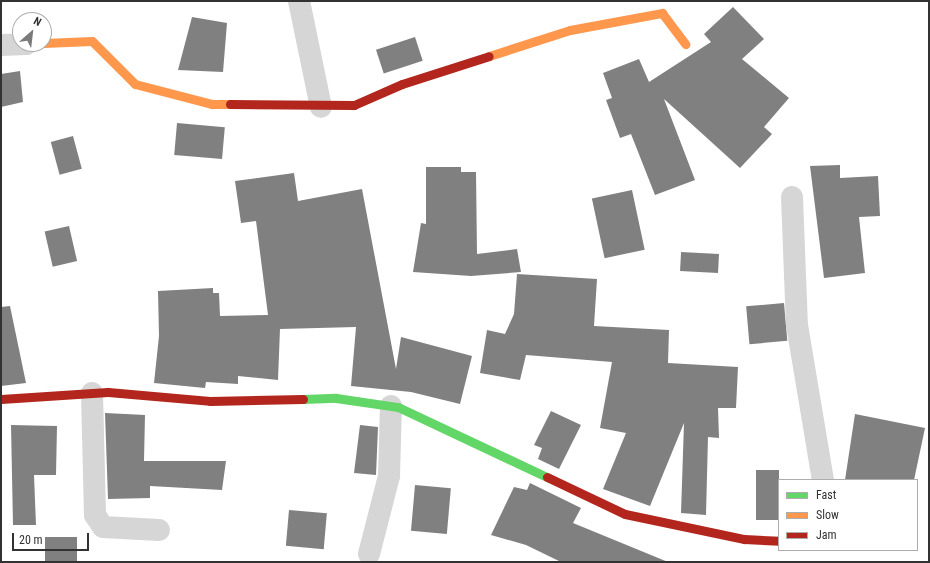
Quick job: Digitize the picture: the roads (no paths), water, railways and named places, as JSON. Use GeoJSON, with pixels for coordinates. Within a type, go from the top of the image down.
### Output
{"type":"FeatureCollection","features":[{"type":"Feature","properties":{"kind":"street"},"geometry":{"type":"LineString","coordinates":[[299,1],[321,107]]}},
{"type":"Feature","properties":{"kind":"street"},"geometry":{"type":"LineString","coordinates":[[52,43],[92,41],[135,84],[212,104],[321,107],[354,105],[402,84],[570,30],[662,13],[685,44]]}},
{"type":"Feature","properties":{"kind":"street"},"geometry":{"type":"LineString","coordinates":[[1,45],[12,45]]}},
{"type":"Feature","properties":{"kind":"street"},"geometry":{"type":"LineString","coordinates":[[792,197],[798,325],[823,479]]}},
{"type":"Feature","properties":{"kind":"street"},"geometry":{"type":"LineString","coordinates":[[1,400],[92,393],[210,401],[336,398],[391,406],[625,514],[744,539],[778,541]]}},
{"type":"Feature","properties":{"kind":"street"},"geometry":{"type":"LineString","coordinates":[[92,393],[95,515],[103,526],[159,530]]}},
{"type":"Feature","properties":{"kind":"street"},"geometry":{"type":"LineString","coordinates":[[369,554],[389,476],[391,406]]}}]}
